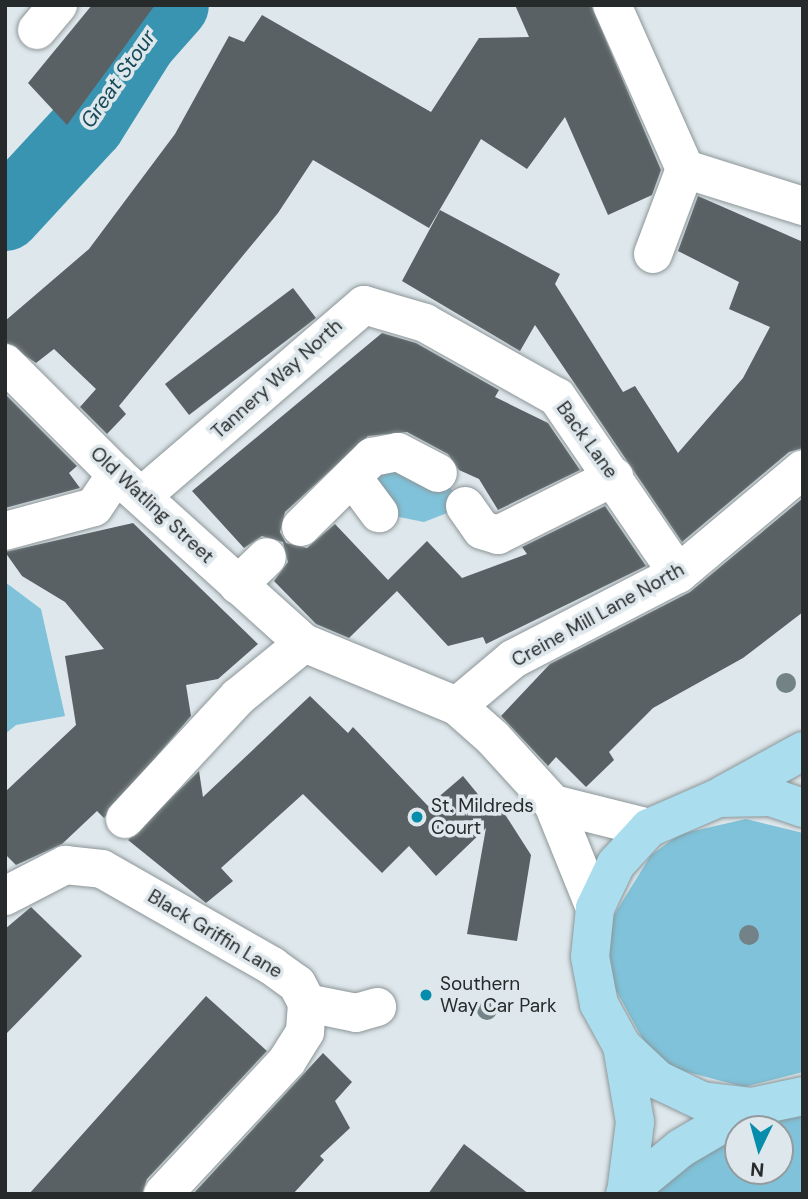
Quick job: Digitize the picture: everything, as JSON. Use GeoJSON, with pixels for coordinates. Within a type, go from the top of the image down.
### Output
{"type":"FeatureCollection","features":[{"type":"Feature","properties":{"kind":"main road"},"geometry":{"type":"LineString","coordinates":[[626,1194],[635,1122],[622,1046],[596,992],[590,957],[595,908],[616,864],[649,828],[682,808],[718,797],[803,751]]}},
{"type":"Feature","properties":{"kind":"main road"},"geometry":{"type":"LineString","coordinates":[[718,797],[771,797],[803,808]]}},
{"type":"Feature","properties":{"kind":"main road"},"geometry":{"type":"LineString","coordinates":[[622,1046],[658,1080],[691,1096],[751,1107]]}},
{"type":"Feature","properties":{"kind":"main road"},"geometry":{"type":"LineString","coordinates":[[626,1194],[681,1148],[751,1107],[803,1096]]}},
{"type":"Feature","properties":{"kind":"street"},"geometry":{"type":"LineString","coordinates":[[612,5],[685,169],[653,254]]}},
{"type":"Feature","properties":{"kind":"street"},"geometry":{"type":"LineString","coordinates":[[685,169],[803,206]]}},
{"type":"Feature","properties":{"kind":"street","name":"Tannery Way North"},"geometry":{"type":"LineString","coordinates":[[129,485],[364,305],[425,323]]}},
{"type":"Feature","properties":{"kind":"street","name":"Back Lane"},"geometry":{"type":"LineString","coordinates":[[425,323],[557,397],[678,574]]}},
{"type":"Feature","properties":{"kind":"street","name":"Old Watling Street"},"geometry":{"type":"LineString","coordinates":[[5,363],[129,485],[304,643],[457,706],[554,804],[595,908]]}},
{"type":"Feature","properties":{"kind":"street"},"geometry":{"type":"LineString","coordinates":[[301,527],[372,457],[398,452],[438,473]]}},
{"type":"Feature","properties":{"kind":"street","name":"Creine Mill Lane North"},"geometry":{"type":"LineString","coordinates":[[457,706],[513,659],[678,574],[803,469]]}},
{"type":"Feature","properties":{"kind":"street"},"geometry":{"type":"LineString","coordinates":[[465,506],[482,530],[498,535],[614,477]]}},
{"type":"Feature","properties":{"kind":"street"},"geometry":{"type":"LineString","coordinates":[[353,478],[379,513]]}},
{"type":"Feature","properties":{"kind":"street"},"geometry":{"type":"LineString","coordinates":[[5,531],[94,507],[129,485]]}},
{"type":"Feature","properties":{"kind":"street"},"geometry":{"type":"LineString","coordinates":[[238,585],[267,557]]}},
{"type":"Feature","properties":{"kind":"street"},"geometry":{"type":"LineString","coordinates":[[125,819],[237,697],[304,643]]}},
{"type":"Feature","properties":{"kind":"street"},"geometry":{"type":"LineString","coordinates":[[554,804],[649,828]]}},
{"type":"Feature","properties":{"kind":"street","name":"Black Griffin Lane"},"geometry":{"type":"LineString","coordinates":[[5,896],[65,865],[102,869],[272,966],[296,984],[307,1003]]}},
{"type":"Feature","properties":{"kind":"street"},"geometry":{"type":"LineString","coordinates":[[163,1194],[287,1061],[305,1032],[307,1003],[356,1013],[377,1007]]}},
{"type":"Feature","properties":{"kind":"shaded area"},"geometry":{"type":"Polygon","coordinates":[[[372,457],[438,473],[465,506],[424,522],[379,513],[372,457]]]}},
{"type":"Feature","properties":{"kind":"shaded area"},"geometry":{"type":"Polygon","coordinates":[[[5,582],[41,609],[65,716],[16,725],[5,734],[5,582]]]}},
{"type":"Feature","properties":{"kind":"shaded area"},"geometry":{"type":"Polygon","coordinates":[[[746,819],[803,833],[803,1072],[744,1087],[676,1069],[647,1047],[613,985],[609,950],[614,915],[651,855],[680,834],[746,819]]]}},
{"type":"Feature","properties":{"kind":"shaded area"},"geometry":{"type":"Polygon","coordinates":[[[803,1096],[803,1194],[625,1194],[681,1148],[724,1123],[724,1185],[794,1185],[794,1115],[737,1115],[751,1107],[803,1096]]]}},
{"type":"Feature","properties":{"kind":"building"},"geometry":{"type":"Polygon","coordinates":[[[92,5],[155,5],[67,125],[28,83],[92,5]]]}},
{"type":"Feature","properties":{"kind":"building"},"geometry":{"type":"Polygon","coordinates":[[[515,5],[591,5],[661,170],[652,195],[608,215],[565,117],[527,169],[481,139],[429,228],[313,160],[278,213],[119,406],[126,414],[107,434],[80,407],[96,389],[54,349],[36,363],[5,342],[5,321],[89,249],[175,134],[229,36],[244,42],[262,15],[431,112],[479,38],[529,37],[515,5]]]}},
{"type":"Feature","properties":{"kind":"building"},"geometry":{"type":"Polygon","coordinates":[[[698,196],[803,242],[803,448],[789,452],[682,542],[535,325],[520,351],[402,281],[440,210],[560,274],[555,284],[623,392],[635,386],[678,453],[743,378],[770,327],[729,309],[739,282],[678,251],[698,196]]]}},
{"type":"Feature","properties":{"kind":"building"},"geometry":{"type":"Polygon","coordinates":[[[293,288],[316,318],[189,415],[165,384],[293,288]]]}},
{"type":"Feature","properties":{"kind":"building"},"geometry":{"type":"Polygon","coordinates":[[[382,333],[416,343],[499,390],[495,397],[548,423],[580,470],[498,510],[479,479],[459,470],[448,454],[407,432],[368,436],[285,512],[280,532],[286,543],[307,548],[335,524],[388,580],[427,541],[462,578],[527,554],[522,547],[605,506],[646,566],[486,644],[483,637],[448,646],[397,591],[349,638],[316,624],[274,581],[288,562],[283,542],[262,536],[244,548],[192,491],[382,333]]]}},
{"type":"Feature","properties":{"kind":"building"},"geometry":{"type":"Polygon","coordinates":[[[5,394],[77,466],[69,473],[80,488],[5,508],[5,394]]]}},
{"type":"Feature","properties":{"kind":"building"},"geometry":{"type":"Polygon","coordinates":[[[803,498],[803,612],[743,658],[653,708],[609,752],[614,760],[586,787],[556,757],[548,766],[501,716],[550,664],[690,592],[803,498]]]}},
{"type":"Feature","properties":{"kind":"building"},"geometry":{"type":"Polygon","coordinates":[[[133,523],[258,644],[218,679],[186,685],[191,716],[104,818],[97,811],[62,844],[16,865],[5,854],[5,792],[76,725],[65,656],[104,649],[65,602],[22,576],[5,552],[133,523]]]}},
{"type":"Feature","properties":{"kind":"building","name":"St. Mildreds Court"},"geometry":{"type":"Polygon","coordinates":[[[310,696],[348,733],[353,727],[428,806],[463,776],[490,809],[492,794],[531,855],[517,941],[467,934],[486,828],[436,876],[409,846],[382,873],[303,794],[221,868],[233,881],[206,903],[128,840],[199,771],[203,797],[310,696]]]}},
{"type":"Feature","properties":{"kind":"building"},"geometry":{"type":"Polygon","coordinates":[[[31,907],[82,956],[5,1035],[5,929],[31,907]]]}},
{"type":"Feature","properties":{"kind":"building"},"geometry":{"type":"Polygon","coordinates":[[[206,996],[267,1051],[147,1179],[142,1194],[29,1194],[206,996]]]}},
{"type":"Feature","properties":{"kind":"building"},"geometry":{"type":"Polygon","coordinates":[[[323,1053],[352,1082],[335,1101],[350,1128],[320,1156],[324,1160],[293,1194],[193,1194],[323,1053]]]}},
{"type":"Feature","properties":{"kind":"building"},"geometry":{"type":"Polygon","coordinates":[[[464,1144],[529,1194],[428,1194],[464,1144]]]}},
{"type":"Feature","properties":{"kind":"waterway","name":"Great Stour"},"geometry":{"type":"LineString","coordinates":[[5,215],[89,124],[141,41],[173,5]]}},
{"type":"Feature","properties":{"kind":"place","name":"St. Mildreds Court"},"geometry":{"type":"Point","coordinates":[417,817]}},
{"type":"Feature","properties":{"kind":"place","name":"Southern Way Car Park"},"geometry":{"type":"Point","coordinates":[426,995]}}]}
